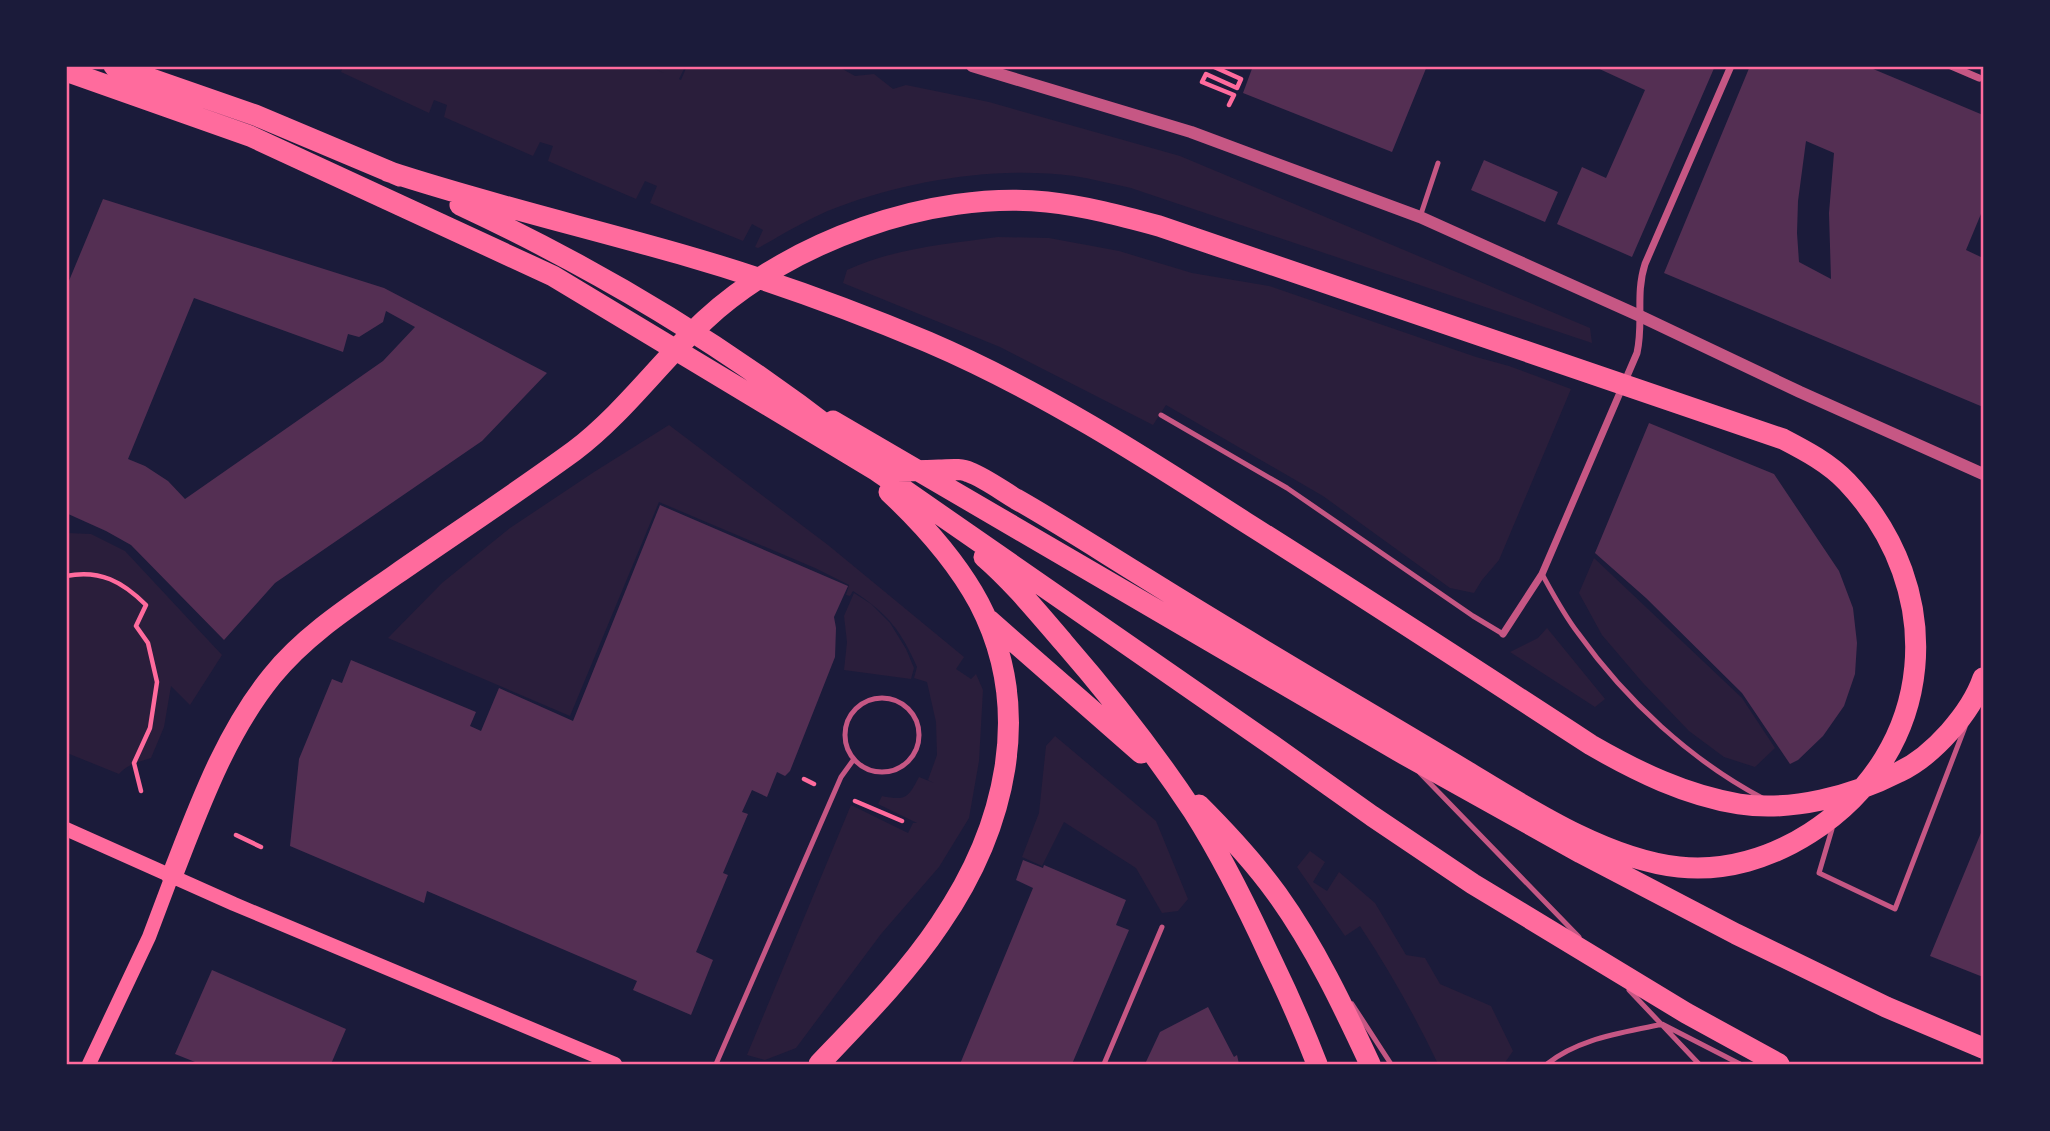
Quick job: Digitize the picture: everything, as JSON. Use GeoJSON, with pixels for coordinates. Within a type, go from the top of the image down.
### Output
{"type":"FeatureCollection","features":[{"type":"Feature","properties":{"kind":"highway"},"geometry":{"type":"LineString","coordinates":[[114,66],[255,115],[387,170],[513,229],[637,297],[759,377],[876,463],[990,562],[1100,684],[1147,745],[1194,812],[1231,875],[1288,995],[1317,1065]]}},
{"type":"Feature","properties":{"kind":"highway"},"geometry":{"type":"LineString","coordinates":[[66,71],[250,136],[553,276],[872,468],[1473,884],[1686,1013],[1779,1065]]}},
{"type":"Feature","properties":{"kind":"highway"},"geometry":{"type":"LineString","coordinates":[[387,170],[463,196],[722,266],[835,304],[980,366],[1081,420],[1151,462],[1591,745],[1664,783],[1702,796],[1741,804],[1779,807],[1819,800],[1861,788],[1901,771],[1931,751],[1957,722],[1982,683]]}},
{"type":"Feature","properties":{"kind":"highway"},"geometry":{"type":"LineString","coordinates":[[172,876],[195,816],[232,737],[252,702],[273,675],[320,629],[577,449],[603,426],[706,319],[743,288],[777,266],[851,232],[886,220],[952,206],[1005,201],[1044,202],[1084,208],[1159,226],[1783,439],[1815,456],[1845,480],[1888,539],[1905,575],[1915,615],[1916,659],[1911,695],[1881,766],[1861,793],[1834,818],[1804,838],[1774,853],[1745,863],[1712,867],[1680,867],[1620,854],[1489,785],[967,470],[872,468]]}},
{"type":"Feature","properties":{"kind":"highway"},"geometry":{"type":"LineString","coordinates":[[759,377],[1400,752],[1581,853],[1736,934],[1886,1007],[1983,1048]]}},
{"type":"Feature","properties":{"kind":"highway"},"geometry":{"type":"LineString","coordinates":[[759,377],[836,440],[898,500],[960,572],[979,604],[994,639],[1008,700],[1009,740],[1004,776],[995,813],[968,876],[926,944],[886,993],[819,1065]]}},
{"type":"Feature","properties":{"kind":"highway"},"geometry":{"type":"LineString","coordinates":[[872,468],[967,600],[1187,793],[1232,838],[1277,895],[1313,953],[1346,1011],[1370,1065]]}},
{"type":"Feature","properties":{"kind":"main road"},"geometry":{"type":"LineString","coordinates":[[66,829],[234,904],[615,1065]]}},
{"type":"Feature","properties":{"kind":"main road"},"geometry":{"type":"LineString","coordinates":[[89,1065],[149,937],[172,876]]}},
{"type":"Feature","properties":{"kind":"street"},"geometry":{"type":"LineString","coordinates":[[972,66],[1191,132],[1420,217],[1983,474]]}},
{"type":"Feature","properties":{"kind":"street"},"geometry":{"type":"LineString","coordinates":[[1503,634],[1542,574],[1637,354],[1641,337],[1639,291],[1645,264],[1731,66]]}},
{"type":"Feature","properties":{"kind":"street"},"geometry":{"type":"LineString","coordinates":[[1951,66],[1979,78]]}},
{"type":"Feature","properties":{"kind":"lane"},"geometry":{"type":"LineString","coordinates":[[1420,217],[1438,163]]}},
{"type":"Feature","properties":{"kind":"lane"},"geometry":{"type":"LineString","coordinates":[[1161,415],[1287,488],[1503,634]]}},
{"type":"Feature","properties":{"kind":"lane"},"geometry":{"type":"LineString","coordinates":[[1542,574],[1576,632],[1600,663],[1656,721],[1719,772],[1779,807]]}},
{"type":"Feature","properties":{"kind":"lane"},"geometry":{"type":"LineString","coordinates":[[1819,800],[1832,829],[1819,873],[1895,909],[1982,683]]}},
{"type":"Feature","properties":{"kind":"lane"},"geometry":{"type":"LineString","coordinates":[[880,698],[891,699],[902,703],[911,712],[918,723],[917,748],[901,767],[889,772],[876,771],[864,767],[855,759],[846,738],[846,726],[859,707],[880,698]]}},
{"type":"Feature","properties":{"kind":"lane"},"geometry":{"type":"LineString","coordinates":[[1400,752],[1699,1065]]}},
{"type":"Feature","properties":{"kind":"lane"},"geometry":{"type":"LineString","coordinates":[[716,1065],[841,777],[855,759]]}},
{"type":"Feature","properties":{"kind":"lane"},"geometry":{"type":"LineString","coordinates":[[1277,895],[1339,984]]}},
{"type":"Feature","properties":{"kind":"lane"},"geometry":{"type":"LineString","coordinates":[[1104,1065],[1163,927]]}},
{"type":"Feature","properties":{"kind":"lane"},"geometry":{"type":"LineString","coordinates":[[1346,995],[1391,1065]]}},
{"type":"Feature","properties":{"kind":"lane"},"geometry":{"type":"LineString","coordinates":[[1546,1065],[1564,1052],[1593,1040],[1662,1024],[1740,1065]]}},
{"type":"Feature","properties":{"kind":"path"},"geometry":{"type":"LineString","coordinates":[[1212,66],[1241,79],[1237,88],[1206,74],[1202,82],[1234,95],[1229,104]]}},
{"type":"Feature","properties":{"kind":"path"},"geometry":{"type":"LineString","coordinates":[[66,576],[106,576],[130,590],[146,605],[136,626],[148,643],[157,682],[150,728],[135,763],[141,791]]}},
{"type":"Feature","properties":{"kind":"path"},"geometry":{"type":"LineString","coordinates":[[804,779],[815,784]]}},
{"type":"Feature","properties":{"kind":"path"},"geometry":{"type":"LineString","coordinates":[[853,800],[902,821]]}},
{"type":"Feature","properties":{"kind":"path"},"geometry":{"type":"LineString","coordinates":[[236,835],[261,847]]}},
{"type":"Feature","properties":{"kind":"shaded area"},"geometry":{"type":"Polygon","coordinates":[[[648,66],[666,74],[651,67],[685,67],[679,79],[681,80],[687,66],[837,66],[855,76],[874,74],[893,89],[906,85],[989,102],[1180,156],[1590,328],[1592,343],[1131,188],[1074,176],[1045,173],[984,174],[894,189],[828,211],[758,248],[755,247],[763,230],[752,224],[743,241],[650,203],[657,186],[645,181],[636,199],[548,161],[553,146],[540,142],[533,156],[444,117],[447,105],[434,100],[429,113],[341,72],[343,67],[648,66]]]}},
{"type":"Feature","properties":{"kind":"shaded area"},"geometry":{"type":"Polygon","coordinates":[[[998,237],[1049,238],[1119,251],[1192,273],[1269,286],[1571,389],[1499,560],[1474,593],[1450,588],[1323,496],[1166,405],[1153,425],[1000,347],[843,283],[847,270],[883,257],[921,248],[998,237]]]}},
{"type":"Feature","properties":{"kind":"shaded area"},"geometry":{"type":"Polygon","coordinates":[[[669,425],[828,545],[964,657],[956,669],[971,679],[976,674],[983,690],[979,761],[969,818],[939,867],[881,934],[796,1048],[765,1060],[747,1055],[851,805],[908,833],[913,823],[917,823],[878,804],[882,796],[901,798],[909,794],[919,777],[934,783],[928,780],[937,755],[936,722],[927,682],[914,678],[917,667],[892,623],[853,591],[850,596],[846,595],[849,585],[659,502],[570,716],[388,638],[442,583],[510,528],[669,425]]]}},
{"type":"Feature","properties":{"kind":"shaded area"},"geometry":{"type":"Polygon","coordinates":[[[67,533],[91,534],[125,551],[222,655],[190,705],[171,686],[164,727],[151,758],[130,766],[119,774],[67,753],[67,533]]]}},
{"type":"Feature","properties":{"kind":"shaded area"},"geometry":{"type":"Polygon","coordinates":[[[1594,558],[1742,698],[1775,748],[1755,767],[1724,757],[1689,731],[1602,635],[1579,593],[1594,558]]]}},
{"type":"Feature","properties":{"kind":"shaded area"},"geometry":{"type":"Polygon","coordinates":[[[854,593],[871,604],[890,623],[914,668],[911,679],[844,670],[847,642],[844,616],[854,593]]]}},
{"type":"Feature","properties":{"kind":"shaded area"},"geometry":{"type":"Polygon","coordinates":[[[1547,628],[1605,699],[1595,707],[1510,652],[1538,638],[1547,628]]]}},
{"type":"Feature","properties":{"kind":"shaded area"},"geometry":{"type":"Polygon","coordinates":[[[1055,736],[1156,821],[1188,899],[1178,911],[1162,913],[1136,868],[1064,822],[1042,866],[1022,857],[1039,813],[1046,746],[1055,736]]]}},
{"type":"Feature","properties":{"kind":"shaded area"},"geometry":{"type":"Polygon","coordinates":[[[1310,851],[1325,862],[1313,882],[1327,891],[1339,872],[1375,903],[1406,955],[1425,958],[1440,984],[1491,1006],[1513,1051],[1504,1064],[1438,1064],[1402,994],[1360,926],[1345,936],[1297,867],[1310,851]]]}},
{"type":"Feature","properties":{"kind":"building"},"geometry":{"type":"Polygon","coordinates":[[[1253,66],[1427,66],[1392,152],[1243,93],[1253,66]]]}},
{"type":"Feature","properties":{"kind":"building"},"geometry":{"type":"Polygon","coordinates":[[[1593,66],[1715,66],[1632,257],[1557,224],[1582,167],[1606,178],[1645,90],[1593,66]]]}},
{"type":"Feature","properties":{"kind":"building"},"geometry":{"type":"Polygon","coordinates":[[[1750,66],[1866,66],[1983,115],[1983,209],[1966,250],[1983,258],[1983,407],[1664,273],[1750,66]],[[1806,141],[1798,201],[1797,233],[1799,262],[1831,279],[1829,213],[1834,153],[1806,141]]]}},
{"type":"Feature","properties":{"kind":"building"},"geometry":{"type":"Polygon","coordinates":[[[1484,160],[1558,192],[1545,222],[1471,190],[1484,160]]]}},
{"type":"Feature","properties":{"kind":"building"},"geometry":{"type":"Polygon","coordinates":[[[103,199],[384,288],[547,373],[482,441],[275,583],[224,640],[131,545],[66,513],[66,288],[103,199]],[[194,298],[128,459],[168,481],[185,499],[383,361],[415,327],[386,311],[383,322],[359,337],[348,334],[343,352],[194,298]]]}},
{"type":"Feature","properties":{"kind":"building"},"geometry":{"type":"Polygon","coordinates":[[[1649,423],[1774,474],[1839,571],[1853,608],[1857,643],[1855,674],[1844,706],[1823,736],[1798,760],[1790,764],[1742,693],[1646,598],[1595,553],[1649,423]]]}},
{"type":"Feature","properties":{"kind":"building"},"geometry":{"type":"Polygon","coordinates":[[[660,505],[848,586],[834,617],[835,657],[790,771],[785,776],[777,772],[767,797],[752,790],[742,812],[748,814],[723,873],[728,875],[696,952],[713,960],[691,1015],[633,990],[637,981],[427,891],[424,903],[290,846],[299,759],[332,679],[342,683],[351,660],[476,712],[470,726],[481,731],[499,688],[573,721],[660,505]]]}},
{"type":"Feature","properties":{"kind":"building"},"geometry":{"type":"Polygon","coordinates":[[[1983,828],[1983,977],[1930,956],[1983,828]]]}},
{"type":"Feature","properties":{"kind":"building"},"geometry":{"type":"Polygon","coordinates":[[[1023,860],[1043,868],[1044,865],[1126,900],[1116,925],[1129,930],[1072,1064],[960,1064],[1033,888],[1016,880],[1023,860]]]}},
{"type":"Feature","properties":{"kind":"building"},"geometry":{"type":"Polygon","coordinates":[[[212,970],[346,1029],[331,1064],[200,1064],[175,1054],[212,970]]]}},
{"type":"Feature","properties":{"kind":"building"},"geometry":{"type":"Polygon","coordinates":[[[1208,1007],[1234,1057],[1237,1055],[1239,1064],[1145,1064],[1160,1032],[1208,1007]]]}}]}
